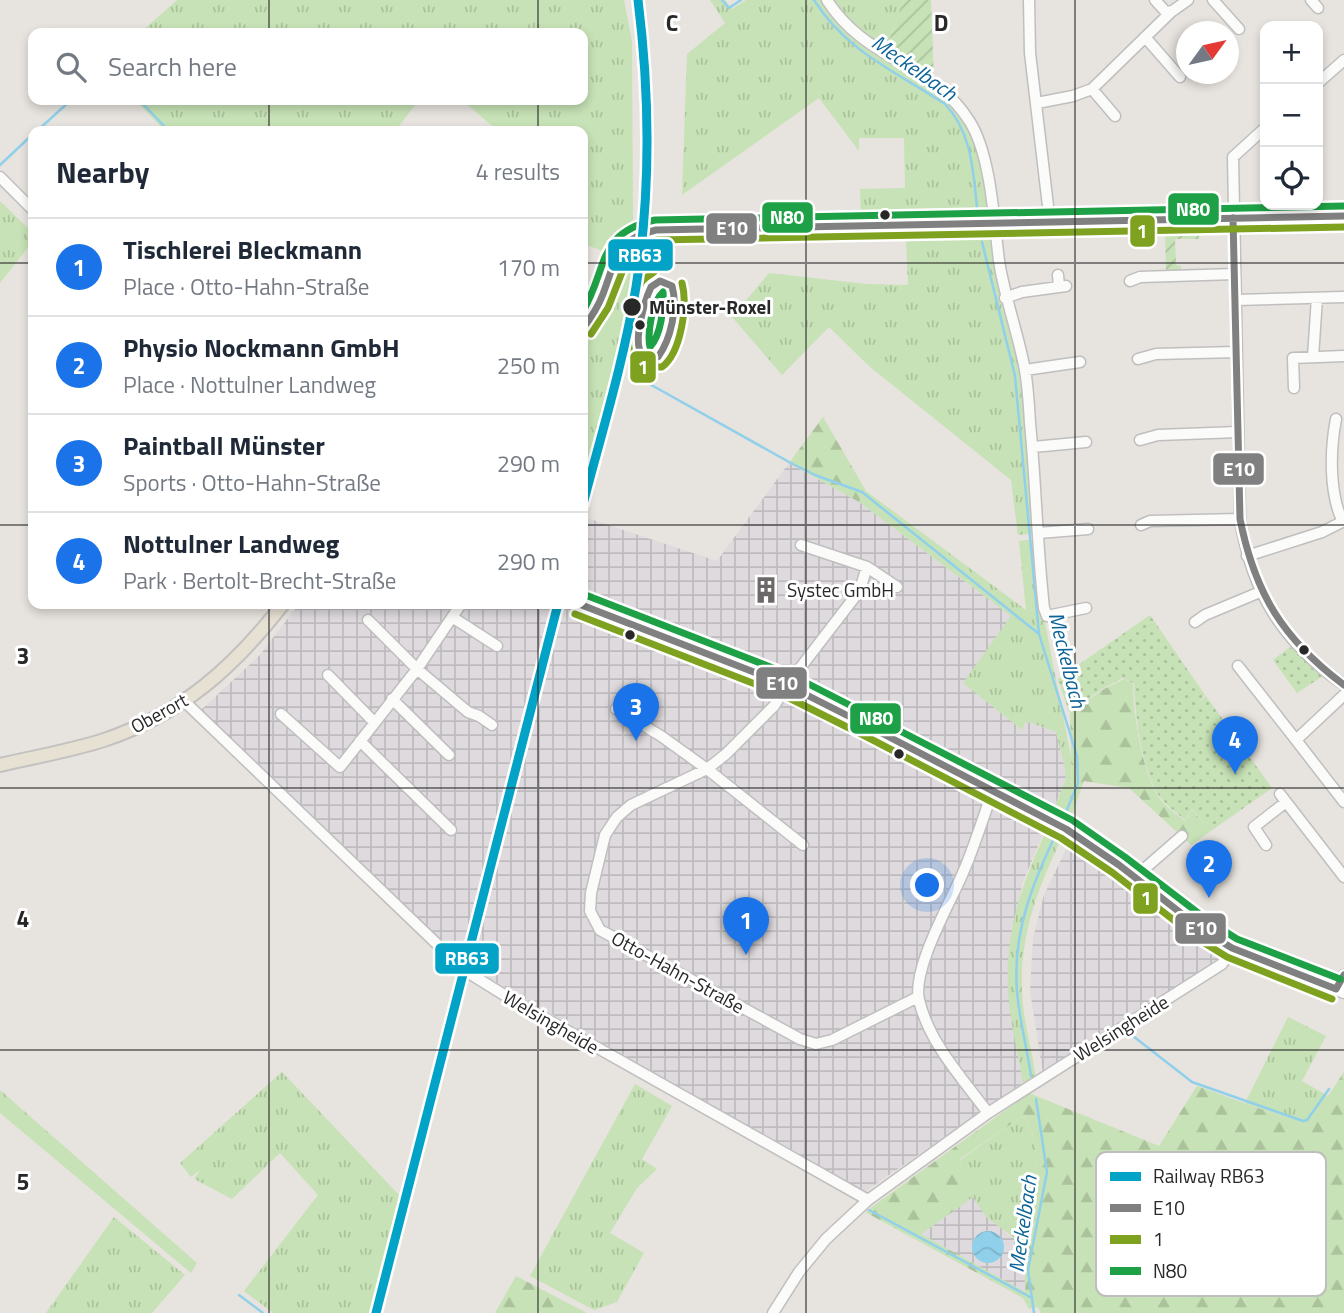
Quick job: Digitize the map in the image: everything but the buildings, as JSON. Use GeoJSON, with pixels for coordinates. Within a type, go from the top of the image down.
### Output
{"type":"FeatureCollection","features":[{"type":"Feature","properties":{"kind":"main road"},"geometry":{"type":"LineString","coordinates":[[588,320],[599,304],[620,248],[627,240],[643,232],[667,229],[853,228],[1344,216]]}},
{"type":"Feature","properties":{"kind":"main road","name":"Oberort"},"geometry":{"type":"LineString","coordinates":[[0,765],[103,740],[149,721],[184,701],[236,660],[279,609]]}},
{"type":"Feature","properties":{"kind":"street"},"geometry":{"type":"LineString","coordinates":[[827,0],[846,25],[863,41],[930,79],[955,101],[971,123],[982,149],[1005,298],[1025,370],[1044,608],[1047,616],[1086,608]]}},
{"type":"Feature","properties":{"kind":"street"},"geometry":{"type":"LineString","coordinates":[[1029,0],[1030,53],[1050,223]]}},
{"type":"Feature","properties":{"kind":"street"},"geometry":{"type":"LineString","coordinates":[[1155,0],[1165,11],[1171,12]]}},
{"type":"Feature","properties":{"kind":"street"},"geometry":{"type":"LineString","coordinates":[[1037,103],[1092,89],[1171,12],[1188,0]]}},
{"type":"Feature","properties":{"kind":"street"},"geometry":{"type":"LineString","coordinates":[[1213,0],[1232,21]]}},
{"type":"Feature","properties":{"kind":"street"},"geometry":{"type":"LineString","coordinates":[[1145,37],[1176,72]]}},
{"type":"Feature","properties":{"kind":"street"},"geometry":{"type":"LineString","coordinates":[[1323,77],[1342,55]]}},
{"type":"Feature","properties":{"kind":"street"},"geometry":{"type":"LineString","coordinates":[[1092,89],[1115,116]]}},
{"type":"Feature","properties":{"kind":"street"},"geometry":{"type":"LineString","coordinates":[[1260,133],[1233,157],[1240,519],[1247,556],[1260,592],[1276,619],[1303,652],[1344,685]]}},
{"type":"Feature","properties":{"kind":"street"},"geometry":{"type":"LineString","coordinates":[[0,177],[28,205]]}},
{"type":"Feature","properties":{"kind":"street"},"geometry":{"type":"LineString","coordinates":[[1129,281],[1140,277],[1235,274]]}},
{"type":"Feature","properties":{"kind":"street"},"geometry":{"type":"LineString","coordinates":[[1005,298],[1022,292],[1063,287],[1058,275]]}},
{"type":"Feature","properties":{"kind":"street"},"geometry":{"type":"LineString","coordinates":[[1236,300],[1344,297]]}},
{"type":"Feature","properties":{"kind":"street"},"geometry":{"type":"LineString","coordinates":[[1313,357],[1317,298]]}},
{"type":"Feature","properties":{"kind":"street"},"geometry":{"type":"LineString","coordinates":[[1138,359],[1156,354],[1237,352]]}},
{"type":"Feature","properties":{"kind":"street"},"geometry":{"type":"LineString","coordinates":[[1294,388],[1293,358],[1344,356]]}},
{"type":"Feature","properties":{"kind":"street"},"geometry":{"type":"LineString","coordinates":[[1025,370],[1080,362]]}},
{"type":"Feature","properties":{"kind":"street"},"geometry":{"type":"LineString","coordinates":[[1247,556],[1322,532],[1344,522],[1338,511],[1334,481],[1333,435],[1336,419]]}},
{"type":"Feature","properties":{"kind":"street"},"geometry":{"type":"LineString","coordinates":[[1140,440],[1158,435],[1238,432]]}},
{"type":"Feature","properties":{"kind":"street"},"geometry":{"type":"LineString","coordinates":[[1033,447],[1086,442]]}},
{"type":"Feature","properties":{"kind":"street"},"geometry":{"type":"LineString","coordinates":[[1141,525],[1150,521],[1240,519]]}},
{"type":"Feature","properties":{"kind":"street"},"geometry":{"type":"LineString","coordinates":[[1039,533],[1088,529]]}},
{"type":"Feature","properties":{"kind":"street"},"geometry":{"type":"LineString","coordinates":[[802,545],[867,567],[897,587]]}},
{"type":"Feature","properties":{"kind":"street","name":"Otto-Hahn-Straße"},"geometry":{"type":"LineString","coordinates":[[867,567],[862,586],[854,598],[758,724],[707,769],[631,805],[617,817],[606,835],[591,893],[590,911],[600,930],[800,1039],[816,1044],[832,1040],[918,998]]}},
{"type":"Feature","properties":{"kind":"street"},"geometry":{"type":"LineString","coordinates":[[1195,622],[1205,615],[1260,592]]}},
{"type":"Feature","properties":{"kind":"street"},"geometry":{"type":"LineString","coordinates":[[588,608],[787,685],[1055,822],[1135,877],[1204,931],[1232,948],[1340,991],[1344,975]]}},
{"type":"Feature","properties":{"kind":"street"},"geometry":{"type":"LineString","coordinates":[[281,714],[340,767],[417,669],[458,609]]}},
{"type":"Feature","properties":{"kind":"street"},"geometry":{"type":"LineString","coordinates":[[452,617],[497,646]]}},
{"type":"Feature","properties":{"kind":"street"},"geometry":{"type":"LineString","coordinates":[[368,620],[417,669],[468,712],[492,724]]}},
{"type":"Feature","properties":{"kind":"street"},"geometry":{"type":"LineString","coordinates":[[1238,666],[1344,802]]}},
{"type":"Feature","properties":{"kind":"street"},"geometry":{"type":"LineString","coordinates":[[328,675],[374,722]]}},
{"type":"Feature","properties":{"kind":"street"},"geometry":{"type":"LineString","coordinates":[[1296,740],[1344,695]]}},
{"type":"Feature","properties":{"kind":"street"},"geometry":{"type":"LineString","coordinates":[[392,699],[449,755]]}},
{"type":"Feature","properties":{"kind":"street","name":"Welsingheide"},"geometry":{"type":"LineString","coordinates":[[184,701],[464,970],[509,998],[868,1199]]}},
{"type":"Feature","properties":{"kind":"street"},"geometry":{"type":"LineString","coordinates":[[616,709],[661,736],[707,769],[803,845]]}},
{"type":"Feature","properties":{"kind":"street"},"geometry":{"type":"LineString","coordinates":[[360,741],[451,830]]}},
{"type":"Feature","properties":{"kind":"street"},"geometry":{"type":"LineString","coordinates":[[988,1113],[945,1055],[931,1031],[918,998],[924,956],[963,874],[993,790]]}},
{"type":"Feature","properties":{"kind":"street"},"geometry":{"type":"LineString","coordinates":[[1266,845],[1254,827],[1283,798],[1344,877]]}},
{"type":"Feature","properties":{"kind":"street"},"geometry":{"type":"LineString","coordinates":[[1135,877],[1182,836]]}},
{"type":"Feature","properties":{"kind":"street","name":"Welsingheide"},"geometry":{"type":"LineString","coordinates":[[773,1313],[799,1272],[868,1199],[988,1113],[1222,964],[1232,948]]}},
{"type":"Feature","properties":{"kind":"shaded area"},"geometry":{"type":"Polygon","coordinates":[[[789,463],[859,502],[1011,616],[1022,729],[1026,721],[1056,732],[1064,764],[1066,779],[1022,884],[1008,993],[1023,1083],[864,1192],[471,968],[560,612],[564,612],[565,609],[588,609],[588,518],[717,561],[789,463]]]}},
{"type":"Feature","properties":{"kind":"shaded area"},"geometry":{"type":"Polygon","coordinates":[[[295,609],[551,609],[460,961],[200,711],[259,656],[295,609]]]}},
{"type":"Feature","properties":{"kind":"shaded area"},"geometry":{"type":"Polygon","coordinates":[[[1071,839],[1229,956],[1043,1073],[1030,991],[1033,938],[1044,895],[1071,839]]]}},
{"type":"Feature","properties":{"kind":"shaded area"},"geometry":{"type":"Polygon","coordinates":[[[973,1197],[1007,1234],[1028,1248],[1024,1272],[1026,1293],[921,1234],[973,1197]]]}},
{"type":"Feature","properties":{"kind":"green space"},"geometry":{"type":"Polygon","coordinates":[[[177,0],[624,0],[632,41],[633,220],[618,233],[606,252],[588,246],[588,126],[492,126],[468,105],[588,105],[588,28],[146,28],[177,0]]]}},
{"type":"Feature","properties":{"kind":"green space"},"geometry":{"type":"Polygon","coordinates":[[[710,0],[725,0],[732,9],[746,0],[823,0],[858,40],[936,90],[961,115],[971,131],[978,151],[991,214],[861,216],[860,189],[905,188],[904,138],[859,138],[859,151],[819,98],[682,195],[687,54],[725,23],[710,0]]]}},
{"type":"Feature","properties":{"kind":"green space"},"geometry":{"type":"Polygon","coordinates":[[[830,0],[903,0],[885,53],[859,33],[830,0]]]}},
{"type":"Feature","properties":{"kind":"green space"},"geometry":{"type":"Polygon","coordinates":[[[903,0],[931,0],[934,79],[885,53],[903,0]]]}},
{"type":"Feature","properties":{"kind":"green space"},"geometry":{"type":"Polygon","coordinates":[[[140,105],[415,105],[399,126],[160,126],[140,105]]]}},
{"type":"Feature","properties":{"kind":"green space"},"geometry":{"type":"Polygon","coordinates":[[[0,201],[28,228],[28,247],[0,283],[0,201]]]}},
{"type":"Feature","properties":{"kind":"green space"},"geometry":{"type":"Polygon","coordinates":[[[1165,229],[1199,229],[1199,239],[1175,239],[1176,265],[1181,266],[1181,271],[1166,272],[1165,229]]]}},
{"type":"Feature","properties":{"kind":"green space"},"geometry":{"type":"Polygon","coordinates":[[[641,237],[626,324],[588,472],[588,337],[611,306],[622,266],[634,247],[632,242],[641,237]]]}},
{"type":"Feature","properties":{"kind":"green space"},"geometry":{"type":"Polygon","coordinates":[[[993,237],[1000,299],[1020,371],[1039,533],[1018,535],[1011,480],[870,367],[829,327],[782,375],[732,317],[769,273],[867,284],[908,285],[906,239],[993,237]]]}},
{"type":"Feature","properties":{"kind":"green space"},"geometry":{"type":"Polygon","coordinates":[[[823,417],[866,491],[859,502],[789,463],[823,417]]]}},
{"type":"Feature","properties":{"kind":"green space"},"geometry":{"type":"Polygon","coordinates":[[[866,491],[1026,610],[1019,541],[1035,539],[1041,602],[1071,757],[1072,790],[1065,818],[1053,811],[1066,779],[1056,732],[1026,721],[1022,730],[963,683],[1011,616],[859,502],[866,491]]]}},
{"type":"Feature","properties":{"kind":"green space"},"geometry":{"type":"Polygon","coordinates":[[[1150,615],[1205,695],[1197,703],[1206,696],[1272,788],[1211,831],[1192,809],[1185,820],[1163,800],[1154,787],[1144,759],[1134,684],[1123,678],[1069,712],[1058,679],[1150,615]]]}},
{"type":"Feature","properties":{"kind":"green space"},"geometry":{"type":"Polygon","coordinates":[[[1290,647],[1323,676],[1297,693],[1273,660],[1290,647]]]}},
{"type":"Feature","properties":{"kind":"green space"},"geometry":{"type":"Polygon","coordinates":[[[1124,679],[1133,684],[1140,745],[1155,790],[1163,803],[1185,821],[1192,810],[1211,831],[1191,845],[1129,788],[1084,781],[1070,821],[1065,818],[1072,790],[1070,713],[1102,690],[1124,679]]]}},
{"type":"Feature","properties":{"kind":"green space"},"geometry":{"type":"Polygon","coordinates":[[[1048,826],[1063,835],[1032,911],[1024,949],[1023,1003],[1036,1078],[1023,1083],[1009,1003],[1009,947],[1023,887],[1048,826]]]}},
{"type":"Feature","properties":{"kind":"green space"},"geometry":{"type":"Polygon","coordinates":[[[1288,1017],[1326,1036],[1302,1081],[1328,1096],[1308,1126],[1245,1103],[1288,1017]]]}},
{"type":"Feature","properties":{"kind":"green space"},"geometry":{"type":"Polygon","coordinates":[[[282,1072],[401,1197],[371,1313],[273,1313],[244,1291],[318,1195],[280,1153],[232,1199],[194,1179],[200,1170],[191,1177],[180,1163],[282,1072]]]}},
{"type":"Feature","properties":{"kind":"green space"},"geometry":{"type":"Polygon","coordinates":[[[1344,1072],[1344,1313],[1041,1313],[1038,1307],[1029,1309],[1023,1298],[865,1212],[1029,1093],[1159,1146],[1197,1086],[1308,1126],[1344,1072]],[[1023,1116],[960,1159],[963,1192],[961,1206],[921,1234],[1025,1292],[1035,1190],[1035,1148],[1031,1130],[1023,1116]]]}},
{"type":"Feature","properties":{"kind":"green space"},"geometry":{"type":"Polygon","coordinates":[[[635,1084],[672,1106],[642,1159],[657,1169],[637,1188],[610,1233],[644,1253],[617,1302],[594,1310],[530,1276],[635,1084]]]}},
{"type":"Feature","properties":{"kind":"green space"},"geometry":{"type":"Polygon","coordinates":[[[0,1090],[197,1263],[191,1273],[0,1113],[0,1090]]]}},
{"type":"Feature","properties":{"kind":"green space"},"geometry":{"type":"Polygon","coordinates":[[[1023,1116],[1035,1143],[1036,1161],[1035,1198],[1028,1248],[986,1217],[973,1197],[961,1206],[963,1192],[960,1160],[1023,1116]]]}},
{"type":"Feature","properties":{"kind":"green space"},"geometry":{"type":"Polygon","coordinates":[[[114,1217],[185,1275],[152,1313],[46,1313],[114,1217]]]}},
{"type":"Feature","properties":{"kind":"green space"},"geometry":{"type":"Polygon","coordinates":[[[516,1276],[587,1313],[495,1313],[516,1276]]]}},
{"type":"Feature","properties":{"kind":"water"},"geometry":{"type":"Polygon","coordinates":[[[988,1231],[999,1236],[1004,1247],[999,1258],[988,1263],[977,1258],[972,1247],[977,1236],[988,1231]]]}},
{"type":"Feature","properties":{"kind":"waterway"},"geometry":{"type":"LineString","coordinates":[[722,0],[729,8],[741,0]]}},
{"type":"Feature","properties":{"kind":"waterway","name":"Meckelbach"},"geometry":{"type":"LineString","coordinates":[[814,0],[841,34],[873,59],[945,104],[955,116],[967,143],[978,216]]}},
{"type":"Feature","properties":{"kind":"waterway"},"geometry":{"type":"LineString","coordinates":[[42,126],[66,105]]}},
{"type":"Feature","properties":{"kind":"waterway"},"geometry":{"type":"LineString","coordinates":[[144,105],[164,126]]}},
{"type":"Feature","properties":{"kind":"waterway"},"geometry":{"type":"LineString","coordinates":[[0,165],[28,139]]}},
{"type":"Feature","properties":{"kind":"waterway","name":"Meckelbach"},"geometry":{"type":"LineString","coordinates":[[982,242],[1015,376],[1039,634],[1077,756],[1078,783],[1062,822]]}},
{"type":"Feature","properties":{"kind":"waterway"},"geometry":{"type":"LineString","coordinates":[[634,367],[646,374],[646,382],[789,462],[815,475],[862,492],[1039,634]]}},
{"type":"Feature","properties":{"kind":"waterway","name":"Meckelbach"},"geometry":{"type":"LineString","coordinates":[[1031,1076],[1018,1001],[1018,947],[1033,886],[1059,828]]}},
{"type":"Feature","properties":{"kind":"waterway"},"geometry":{"type":"LineString","coordinates":[[1133,1036],[1192,1082],[1303,1121],[1307,1120],[1329,1089]]}},
{"type":"Feature","properties":{"kind":"waterway","name":"Meckelbach"},"geometry":{"type":"LineString","coordinates":[[1034,1313],[1028,1270],[1047,1172],[1036,1099]]}},
{"type":"Feature","properties":{"kind":"waterway"},"geometry":{"type":"LineString","coordinates":[[869,1210],[1030,1297]]}},
{"type":"Feature","properties":{"kind":"waterway"},"geometry":{"type":"LineString","coordinates":[[239,1295],[263,1313]]}},
{"type":"Feature","properties":{"kind":"rail line","name":"RB63"},"geometry":{"type":"LineString","coordinates":[[588,485],[625,342],[641,251],[647,108],[638,0]]}},
{"type":"Feature","properties":{"kind":"rail line","name":"RB63"},"geometry":{"type":"LineString","coordinates":[[376,1313],[557,609]]}},
{"type":"Feature","properties":{"kind":"transit line","name":"N80"},"geometry":{"type":"LineString","coordinates":[[588,302],[613,243],[636,226],[655,220],[1344,206]]}},
{"type":"Feature","properties":{"kind":"transit line","name":"E10"},"geometry":{"type":"LineString","coordinates":[[588,321],[599,303],[619,253],[633,239],[656,230],[1344,216]]}},
{"type":"Feature","properties":{"kind":"transit line","name":"E10"},"geometry":{"type":"LineString","coordinates":[[1233,218],[1240,519],[1246,546],[1263,592],[1288,632],[1344,685]]}},
{"type":"Feature","properties":{"kind":"transit line","name":"1"},"geometry":{"type":"LineString","coordinates":[[591,334],[608,308],[628,257],[638,247],[657,240],[1344,227]]}},
{"type":"Feature","properties":{"kind":"transit line","name":"1"},"geometry":{"type":"LineString","coordinates":[[654,272],[641,283],[630,322],[631,354],[634,361],[643,367],[662,367],[674,351],[683,316],[682,283]]}},
{"type":"Feature","properties":{"kind":"transit line","name":"E10"},"geometry":{"type":"LineString","coordinates":[[660,281],[672,286],[672,323],[667,341],[658,357],[647,357],[639,348],[640,321],[651,287],[660,281]]}},
{"type":"Feature","properties":{"kind":"transit line","name":"N80"},"geometry":{"type":"LineString","coordinates":[[663,292],[661,321],[657,336],[650,347],[651,318],[663,292]]}},
{"type":"Feature","properties":{"kind":"transit line","name":"N80"},"geometry":{"type":"LineString","coordinates":[[588,596],[791,675],[1072,820],[1237,939],[1340,979]]}},
{"type":"Feature","properties":{"kind":"transit line","name":"E10"},"geometry":{"type":"LineString","coordinates":[[588,608],[787,685],[1066,829],[1119,865],[1204,931],[1232,948],[1336,989],[1344,975]]}},
{"type":"Feature","properties":{"kind":"transit line","name":"1"},"geometry":{"type":"LineString","coordinates":[[575,614],[783,695],[865,736],[1061,838],[1113,873],[1198,939],[1227,957],[1332,999]]}},
{"type":"Feature","properties":{"kind":"place","name":"Münster-Roxel"},"geometry":{"type":"Point","coordinates":[632,307]}},
{"type":"Feature","properties":{"kind":"place","name":"Systec GmbH"},"geometry":{"type":"Point","coordinates":[766,590]}},
{"type":"Feature","properties":{"kind":"place","name":"Paintball Münster"},"geometry":{"type":"Point","coordinates":[636,741]}},
{"type":"Feature","properties":{"kind":"place","name":"Nottulner Landweg"},"geometry":{"type":"Point","coordinates":[1235,774]}},
{"type":"Feature","properties":{"kind":"place","name":"Physio Nockmann GmbH"},"geometry":{"type":"Point","coordinates":[1209,898]}},
{"type":"Feature","properties":{"kind":"place","name":"Tischlerei Bleckmann"},"geometry":{"type":"Point","coordinates":[746,955]}}]}
